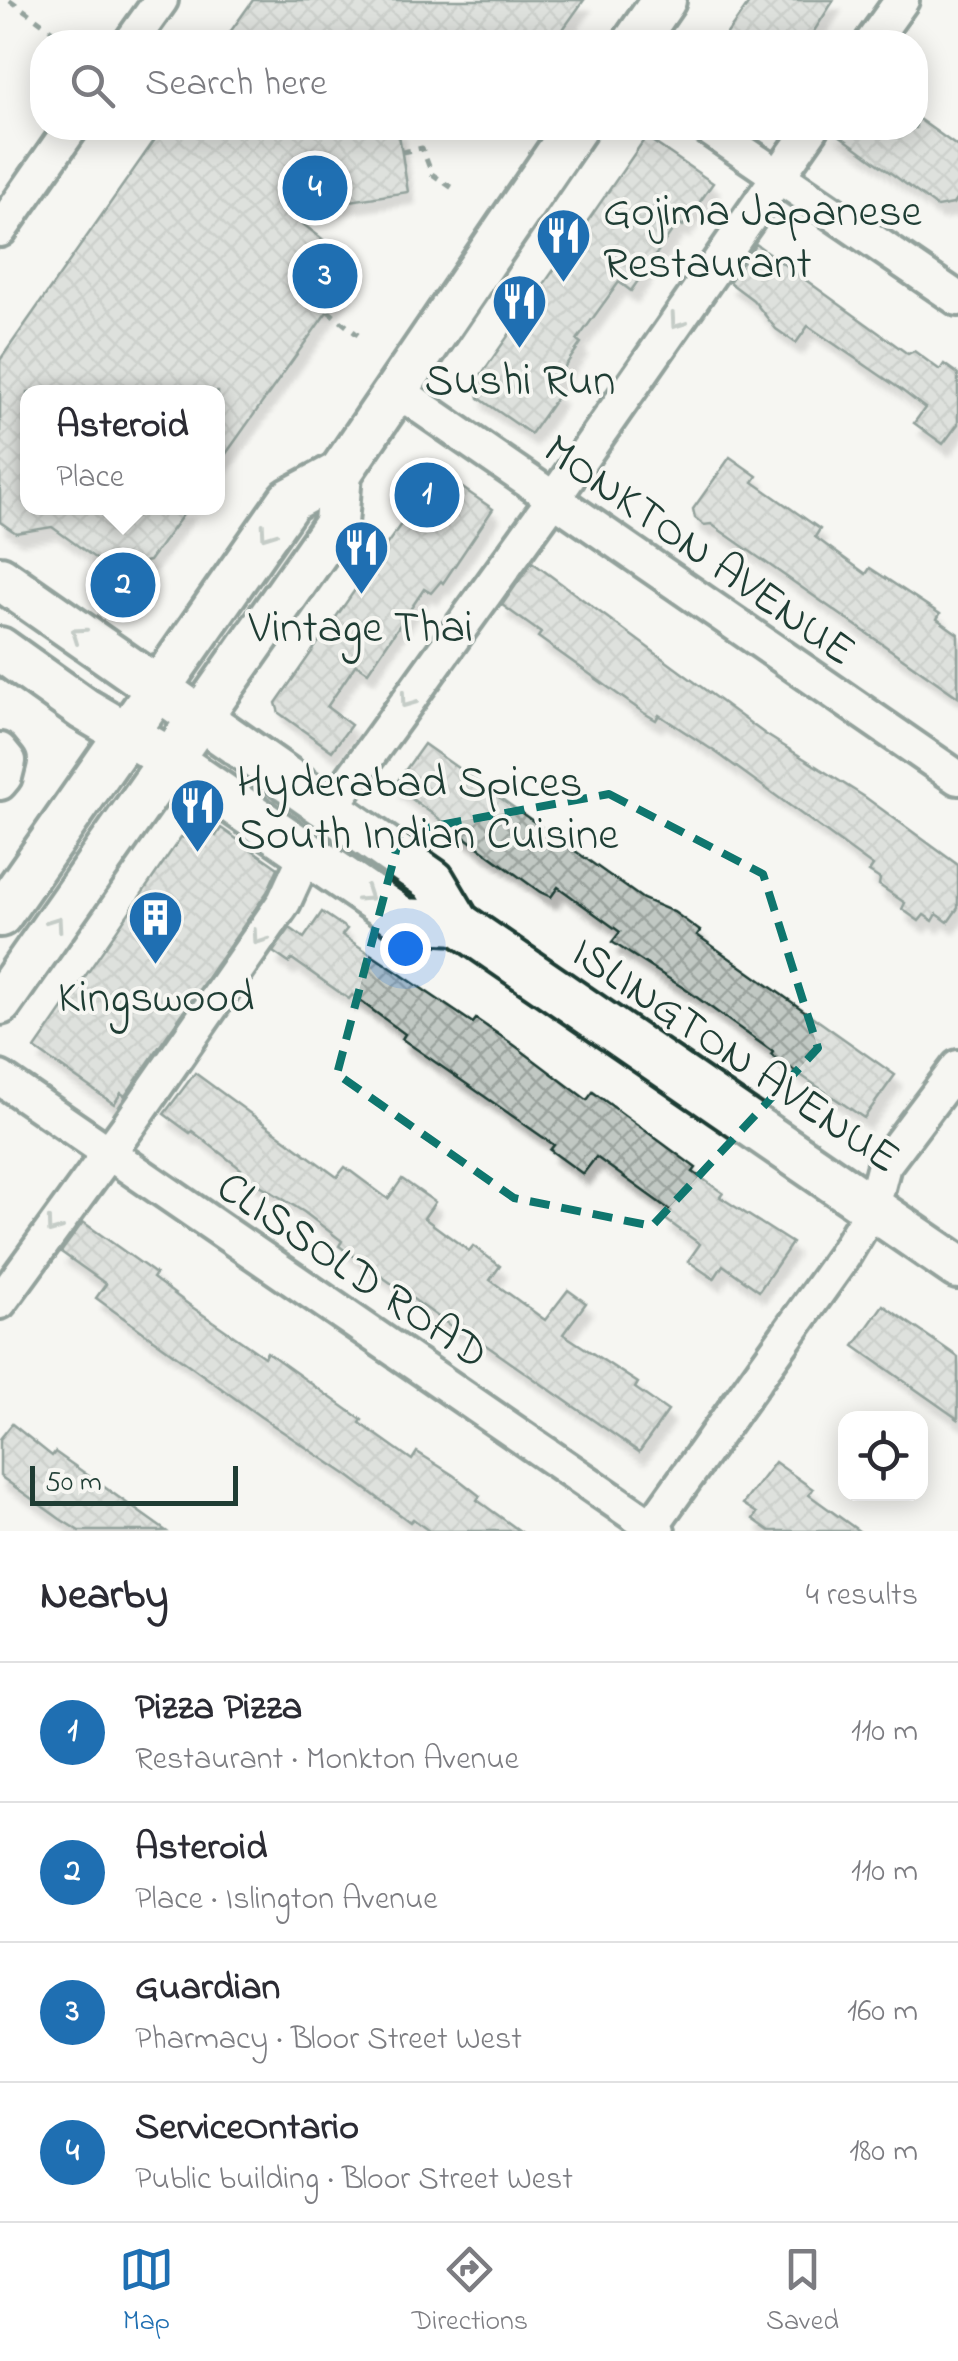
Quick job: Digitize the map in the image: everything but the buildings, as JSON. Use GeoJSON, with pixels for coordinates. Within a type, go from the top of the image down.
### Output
{"type":"FeatureCollection","features":[{"type":"Feature","properties":{"kind":"main road"},"geometry":{"type":"LineString","coordinates":[[643,30],[664,0]]}},
{"type":"Feature","properties":{"kind":"main road"},"geometry":{"type":"LineString","coordinates":[[0,914],[290,500],[340,473],[567,140]]}},
{"type":"Feature","properties":{"kind":"main road"},"geometry":{"type":"LineString","coordinates":[[0,1003],[336,524],[340,473]]}},
{"type":"Feature","properties":{"kind":"main road","name":"ISLINGTON AVENUE"},"geometry":{"type":"LineString","coordinates":[[0,578],[433,881],[458,923],[958,1267]]}},
{"type":"Feature","properties":{"kind":"main road"},"geometry":{"type":"LineString","coordinates":[[0,649],[84,710],[171,760],[404,920],[458,923]]}},
{"type":"Feature","properties":{"kind":"street"},"geometry":{"type":"LineString","coordinates":[[139,30],[160,0]]}},
{"type":"Feature","properties":{"kind":"street"},"geometry":{"type":"LineString","coordinates":[[881,30],[902,0]]}},
{"type":"Feature","properties":{"kind":"street"},"geometry":{"type":"LineString","coordinates":[[0,230],[64,140]]}},
{"type":"Feature","properties":{"kind":"street"},"geometry":{"type":"LineString","coordinates":[[725,140],[958,299]]}},
{"type":"Feature","properties":{"kind":"street"},"geometry":{"type":"LineString","coordinates":[[330,809],[804,140]]}},
{"type":"Feature","properties":{"kind":"street","name":"MONKTON AVENUE"},"geometry":{"type":"LineString","coordinates":[[395,390],[958,778]]}},
{"type":"Feature","properties":{"kind":"street"},"geometry":{"type":"LineString","coordinates":[[0,750],[9,761],[6,777],[0,783]]}},
{"type":"Feature","properties":{"kind":"street"},"geometry":{"type":"LineString","coordinates":[[0,1302],[284,902],[306,854]]}},
{"type":"Feature","properties":{"kind":"street"},"geometry":{"type":"LineString","coordinates":[[652,1529],[843,1256],[873,1207],[884,1164],[958,1067]]}},
{"type":"Feature","properties":{"kind":"street","name":"CLISSOLD ROAD"},"geometry":{"type":"LineString","coordinates":[[0,1078],[652,1529]]}},
{"type":"Feature","properties":{"kind":"path"},"geometry":{"type":"LineString","coordinates":[[10,0],[51,30]]}},
{"type":"Feature","properties":{"kind":"path"},"geometry":{"type":"LineString","coordinates":[[402,152],[422,148],[432,174],[458,192]]}},
{"type":"Feature","properties":{"kind":"path"},"geometry":{"type":"LineString","coordinates":[[328,311],[358,335]]}},
{"type":"Feature","properties":{"kind":"highlighted area"},"geometry":{"type":"Polygon","coordinates":[[[609,794],[763,874],[818,1048],[652,1226],[514,1198],[337,1074],[401,832],[609,794]]]}},
{"type":"Feature","properties":{"kind":"place","name":"ServiceOntario"},"geometry":{"type":"Point","coordinates":[315,188]}},
{"type":"Feature","properties":{"kind":"place","name":"Guardian"},"geometry":{"type":"Point","coordinates":[325,276]}},
{"type":"Feature","properties":{"kind":"place","name":"Gojima Japanese Restaurant"},"geometry":{"type":"Point","coordinates":[564,284]}},
{"type":"Feature","properties":{"kind":"place","name":"Sushi Run"},"geometry":{"type":"Point","coordinates":[520,350]}},
{"type":"Feature","properties":{"kind":"place","name":"Pizza Pizza"},"geometry":{"type":"Point","coordinates":[427,495]}},
{"type":"Feature","properties":{"kind":"place","name":"Asteroid"},"geometry":{"type":"Point","coordinates":[123,585]}},
{"type":"Feature","properties":{"kind":"place","name":"Vintage Thai"},"geometry":{"type":"Point","coordinates":[361,597]}},
{"type":"Feature","properties":{"kind":"place","name":"Hyderabad Spices South Indian Cuisine"},"geometry":{"type":"Point","coordinates":[198,855]}},
{"type":"Feature","properties":{"kind":"place","name":"Kingswood"},"geometry":{"type":"Point","coordinates":[156,967]}}]}
